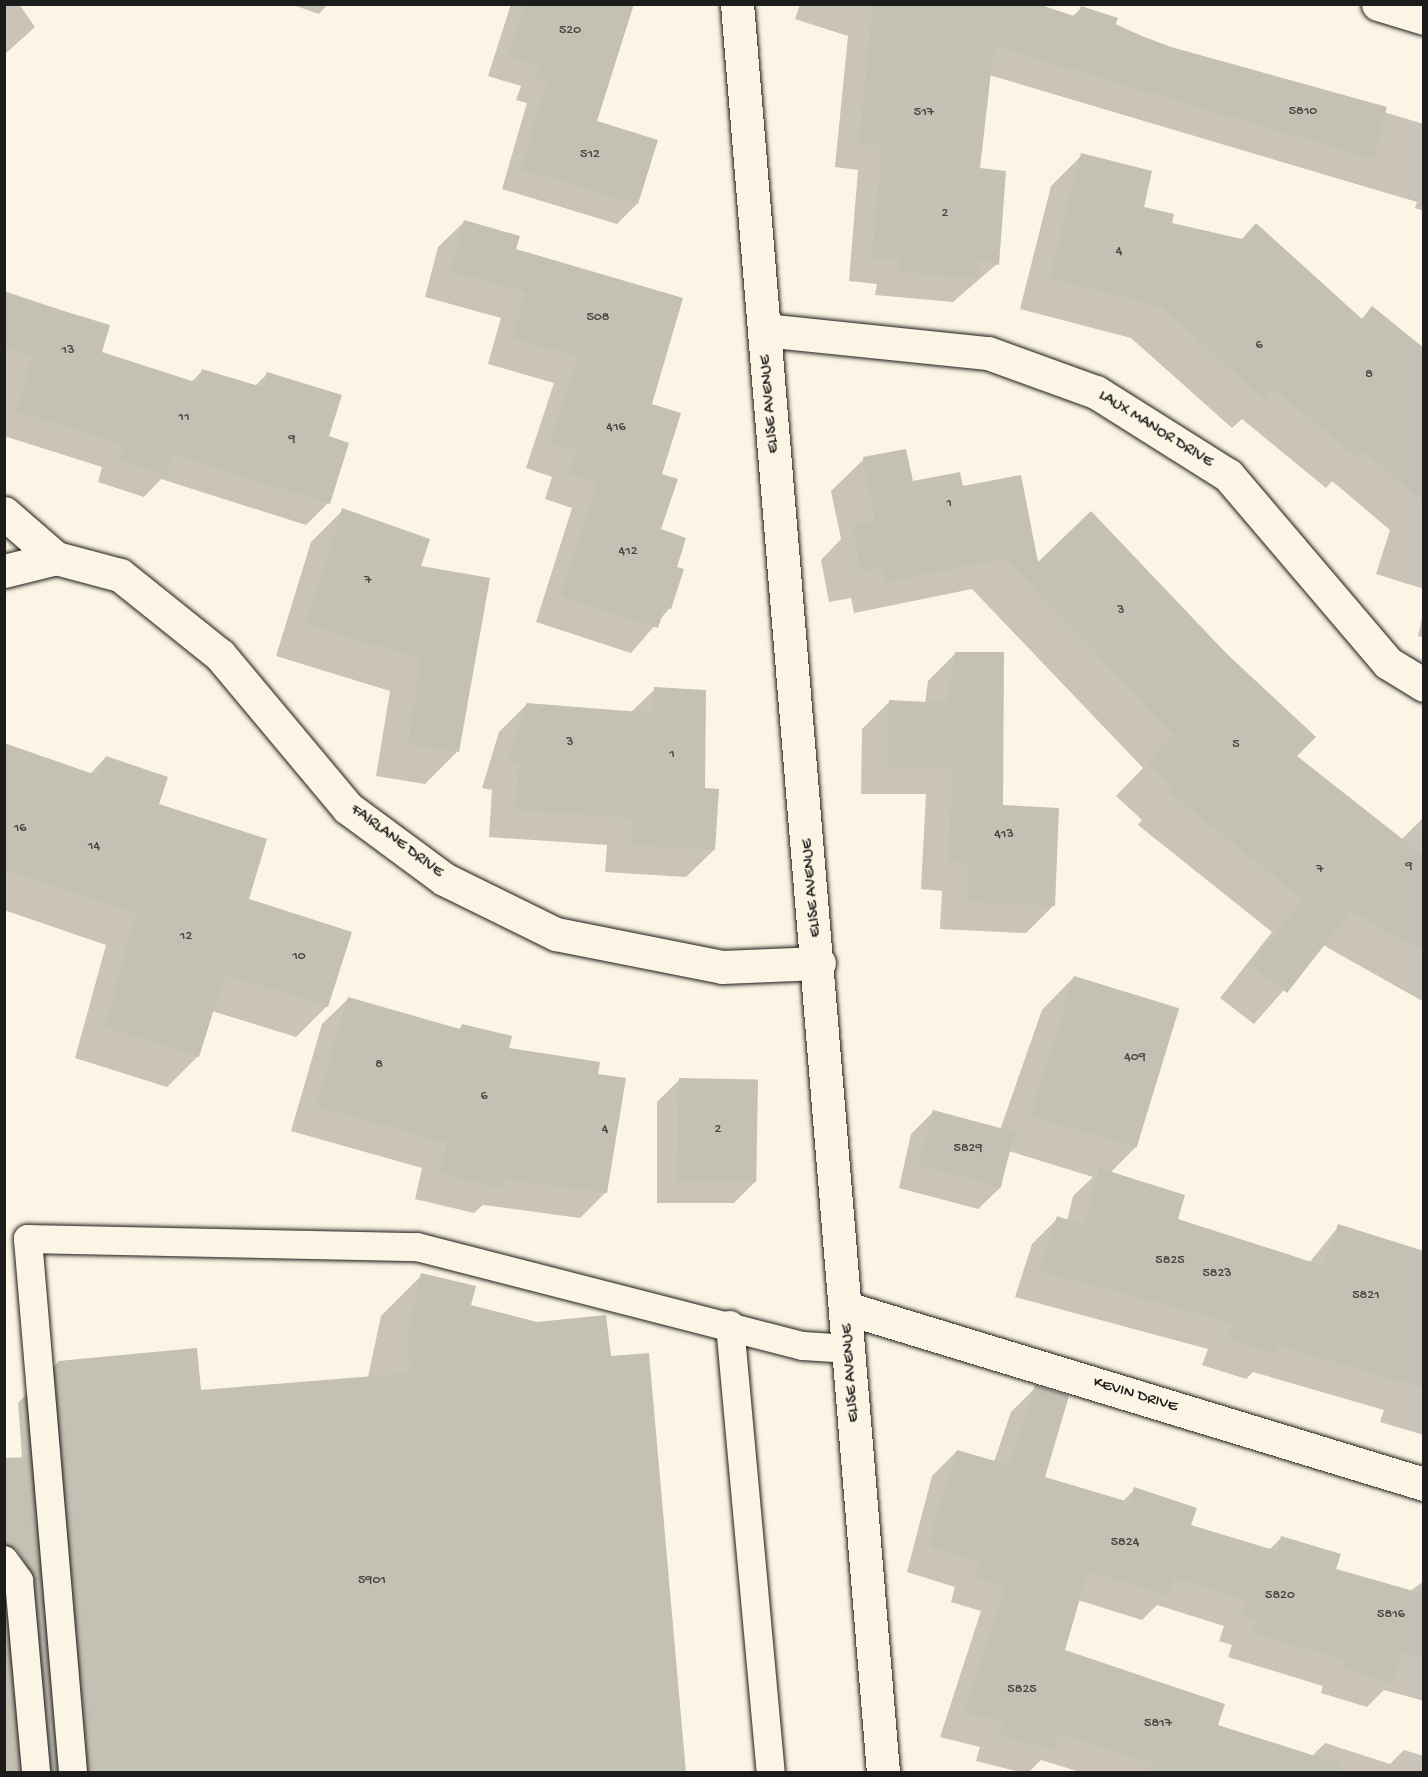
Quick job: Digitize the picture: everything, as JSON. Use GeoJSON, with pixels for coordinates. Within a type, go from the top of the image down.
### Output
{"type":"FeatureCollection","features":[{"type":"Feature","properties":{"kind":"street","name":"ELISE AVENUE"},"geometry":{"type":"LineString","coordinates":[[737,4],[819,963],[883,1773]]}},
{"type":"Feature","properties":{"kind":"street"},"geometry":{"type":"LineString","coordinates":[[1378,4],[1424,18]]}},
{"type":"Feature","properties":{"kind":"street","name":"LAUX MANOR DRIVE"},"geometry":{"type":"LineString","coordinates":[[764,330],[988,353],[1096,392],[1228,475],[1388,663],[1424,685]]}},
{"type":"Feature","properties":{"kind":"street","name":"FAIRLANE DRIVE"},"geometry":{"type":"LineString","coordinates":[[4,513],[56,558],[120,575],[220,656],[348,808],[444,879],[556,934],[722,967],[819,963]]}},
{"type":"Feature","properties":{"kind":"street","name":"FAIRLANE DRIVE"},"geometry":{"type":"LineString","coordinates":[[4,570],[56,558]]}},
{"type":"Feature","properties":{"kind":"street","name":"KEVIN DRIVE"},"geometry":{"type":"LineString","coordinates":[[846,1308],[1424,1484]]}},
{"type":"Feature","properties":{"kind":"lane"},"geometry":{"type":"LineString","coordinates":[[73,1773],[28,1239],[417,1247],[730,1325],[803,1346],[850,1348]]}},
{"type":"Feature","properties":{"kind":"lane"},"geometry":{"type":"LineString","coordinates":[[730,1325],[771,1773]]}},
{"type":"Feature","properties":{"kind":"lane"},"geometry":{"type":"LineString","coordinates":[[4,1560],[19,1581],[36,1773]]}},
{"type":"Feature","properties":{"kind":"building"},"geometry":{"type":"Polygon","coordinates":[[[524,4],[634,4],[597,121],[658,140],[638,204],[521,169],[547,82],[536,79],[541,66],[508,55],[524,4]]]}},
{"type":"Feature","properties":{"kind":"building"},"geometry":{"type":"Polygon","coordinates":[[[873,4],[1038,4],[1077,17],[1081,6],[1118,18],[1115,26],[1171,47],[1387,107],[1373,159],[994,46],[980,168],[1006,171],[999,265],[979,260],[979,279],[899,271],[900,260],[872,257],[882,146],[859,143],[873,4]]]}},
{"type":"Feature","properties":{"kind":"building"},"geometry":{"type":"Polygon","coordinates":[[[1081,153],[1152,171],[1144,207],[1174,214],[1172,223],[1242,239],[1256,223],[1362,319],[1372,306],[1424,348],[1424,502],[1364,452],[1358,458],[1273,388],[1264,399],[1162,307],[1050,278],[1081,153]]]}},
{"type":"Feature","properties":{"kind":"building"},"geometry":{"type":"Polygon","coordinates":[[[464,220],[520,236],[516,249],[683,298],[652,404],[681,413],[662,474],[678,479],[661,529],[686,538],[677,567],[684,569],[671,609],[665,607],[658,628],[561,596],[597,482],[570,473],[577,451],[551,443],[579,357],[512,338],[526,292],[450,271],[464,220]]]}},
{"type":"Feature","properties":{"kind":"building"},"geometry":{"type":"Polygon","coordinates":[[[4,293],[110,325],[102,352],[198,383],[202,369],[262,387],[267,372],[342,395],[329,436],[349,443],[330,504],[173,454],[167,475],[119,460],[124,445],[16,411],[33,356],[4,347],[4,293]]]}},
{"type":"Feature","properties":{"kind":"building"},"geometry":{"type":"Polygon","coordinates":[[[906,449],[913,481],[960,472],[963,486],[1021,475],[1038,562],[1091,511],[1226,653],[1316,737],[1297,756],[1424,856],[1424,952],[1351,911],[1287,993],[1251,965],[1303,899],[1169,792],[1173,787],[1147,763],[1174,735],[1005,558],[886,582],[883,566],[861,571],[852,526],[875,521],[863,457],[906,449]]]}},
{"type":"Feature","properties":{"kind":"building"},"geometry":{"type":"Polygon","coordinates":[[[342,508],[430,539],[421,566],[490,578],[459,752],[408,744],[421,659],[307,624],[342,508]]]}},
{"type":"Feature","properties":{"kind":"building"},"geometry":{"type":"Polygon","coordinates":[[[955,652],[1004,652],[1003,805],[1059,808],[1055,906],[967,902],[969,863],[948,862],[953,767],[889,767],[889,700],[948,703],[955,652]]]}},
{"type":"Feature","properties":{"kind":"building"},"geometry":{"type":"Polygon","coordinates":[[[654,687],[706,690],[705,788],[719,789],[715,850],[632,845],[634,818],[516,810],[519,763],[508,761],[527,703],[652,713],[654,687]]]}},
{"type":"Feature","properties":{"kind":"building"},"geometry":{"type":"Polygon","coordinates":[[[4,743],[99,776],[106,756],[168,777],[159,804],[267,839],[249,899],[352,932],[328,1007],[225,974],[199,1057],[105,1027],[136,914],[4,869],[4,743]]]}},
{"type":"Feature","properties":{"kind":"building"},"geometry":{"type":"Polygon","coordinates":[[[1074,976],[1179,1008],[1137,1148],[1031,1116],[1074,976]]]}},
{"type":"Feature","properties":{"kind":"building"},"geometry":{"type":"Polygon","coordinates":[[[348,997],[460,1029],[462,1024],[512,1036],[509,1048],[600,1062],[598,1074],[626,1078],[607,1193],[504,1179],[501,1188],[440,1173],[447,1143],[316,1106],[348,997]]]}},
{"type":"Feature","properties":{"kind":"building"},"geometry":{"type":"Polygon","coordinates":[[[679,1078],[758,1079],[756,1182],[677,1181],[679,1078]]]}},
{"type":"Feature","properties":{"kind":"building"},"geometry":{"type":"Polygon","coordinates":[[[933,1110],[1015,1132],[1000,1187],[918,1165],[933,1110]]]}},
{"type":"Feature","properties":{"kind":"building"},"geometry":{"type":"Polygon","coordinates":[[[1099,1168],[1185,1195],[1178,1219],[1324,1266],[1338,1224],[1424,1251],[1424,1388],[1276,1345],[1274,1353],[1228,1338],[1233,1323],[1040,1271],[1057,1216],[1084,1225],[1099,1168]]]}},
{"type":"Feature","properties":{"kind":"building"},"geometry":{"type":"Polygon","coordinates":[[[421,1273],[476,1286],[471,1305],[537,1322],[606,1315],[611,1356],[649,1353],[686,1773],[89,1773],[58,1361],[197,1348],[201,1390],[410,1373],[408,1336],[421,1273]]]}},
{"type":"Feature","properties":{"kind":"building"},"geometry":{"type":"Polygon","coordinates":[[[1035,1385],[1069,1396],[1045,1477],[1129,1502],[1134,1487],[1197,1508],[1191,1525],[1277,1551],[1281,1536],[1341,1554],[1336,1569],[1424,1594],[1424,1658],[1403,1652],[1393,1683],[1345,1668],[1347,1661],[1252,1632],[1257,1620],[1243,1616],[1248,1601],[1174,1578],[1168,1596],[1088,1571],[1065,1650],[1225,1704],[1218,1725],[1340,1764],[1339,1773],[1151,1773],[1153,1763],[1059,1733],[1054,1750],[1000,1736],[1004,1722],[964,1712],[1005,1586],[975,1577],[980,1562],[931,1547],[934,1524],[957,1450],[1009,1465],[1035,1385]]]}},
{"type":"Feature","properties":{"kind":"building"},"geometry":{"type":"Polygon","coordinates":[[[30,1457],[56,1773],[52,1773],[35,1579],[17,1550],[4,1544],[4,1458],[30,1457]]]}},
{"type":"Feature","properties":{"kind":"building"},"geometry":{"type":"Polygon","coordinates":[[[4,1604],[19,1773],[4,1773],[4,1604]]]}}]}
